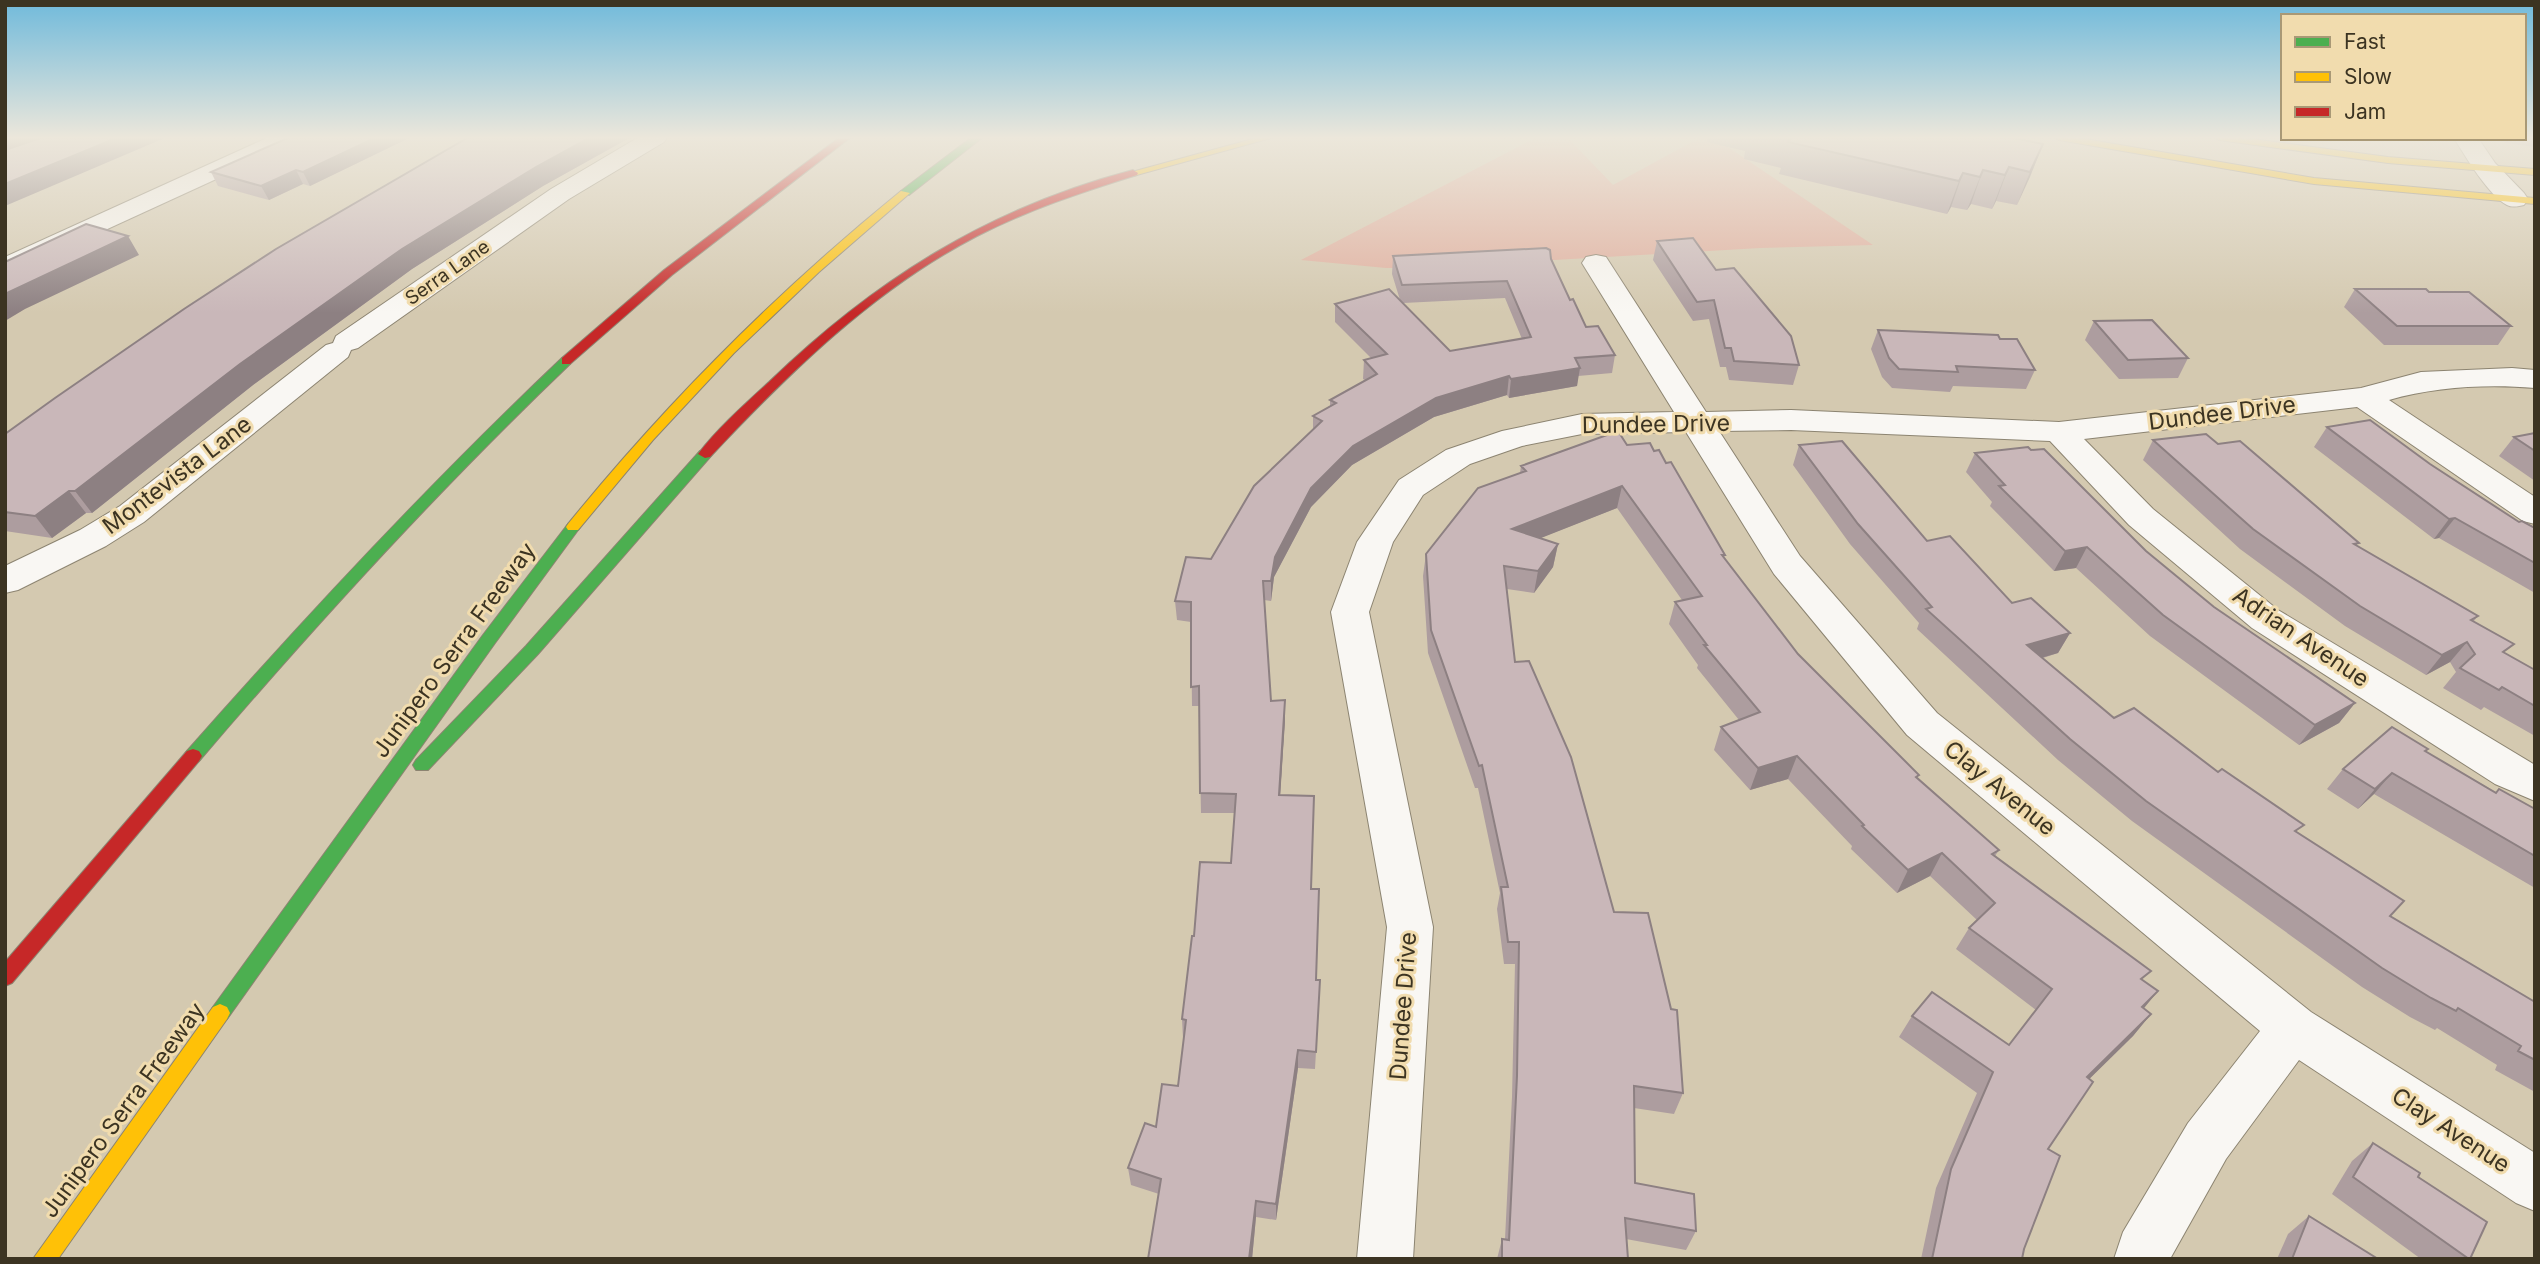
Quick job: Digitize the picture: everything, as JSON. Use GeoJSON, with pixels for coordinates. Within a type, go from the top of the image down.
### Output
{"type":"FeatureCollection","features":[{"type":"Feature","properties":{"kind":"main road"},"geometry":{"type":"LineString","coordinates":[[723,225],[755,196]]}},
{"type":"Feature","properties":{"kind":"main road"},"geometry":{"type":"LineString","coordinates":[[5,977],[318,613],[442,478],[575,349],[651,282],[763,196]]}},
{"type":"Feature","properties":{"kind":"main road","name":"Junipero Serra Freeway"},"geometry":{"type":"LineString","coordinates":[[44,1259],[552,554],[682,400],[753,326],[820,263],[900,196]]}},
{"type":"Feature","properties":{"kind":"main road"},"geometry":{"type":"LineString","coordinates":[[337,851],[494,691],[649,515],[793,366],[876,295],[953,245],[1032,207],[1063,196]]}},
{"type":"Feature","properties":{"kind":"main road"},"geometry":{"type":"LineString","coordinates":[[2480,196],[2525,200]]}},
{"type":"Feature","properties":{"kind":"street"},"geometry":{"type":"LineString","coordinates":[[5,268],[159,196]]}},
{"type":"Feature","properties":{"kind":"street","name":"Serra Lane"},"geometry":{"type":"LineString","coordinates":[[342,347],[557,196]]}},
{"type":"Feature","properties":{"kind":"street","name":"Clay Avenue"},"geometry":{"type":"LineString","coordinates":[[1596,263],[1787,565],[1922,724],[2293,1028],[2535,1184]]}},
{"type":"Feature","properties":{"kind":"street","name":"Montevista Lane"},"geometry":{"type":"LineString","coordinates":[[5,582],[93,538],[132,514],[342,347]]}},
{"type":"Feature","properties":{"kind":"street","name":"Dundee Drive"},"geometry":{"type":"LineString","coordinates":[[1385,1259],[1410,927],[1350,612],[1375,542],[1411,488],[1458,457],[1514,438],[1582,424],[1791,420],[2059,432],[2363,397],[2421,381],[2512,377],[2535,379]]}},
{"type":"Feature","properties":{"kind":"street"},"geometry":{"type":"LineString","coordinates":[[2363,397],[2535,513]]}},
{"type":"Feature","properties":{"kind":"street","name":"Adrian Avenue"},"geometry":{"type":"LineString","coordinates":[[2059,432],[2141,517],[2265,619],[2510,772],[2535,784]]}},
{"type":"Feature","properties":{"kind":"street"},"geometry":{"type":"LineString","coordinates":[[2142,1259],[2143,1252],[2207,1141],[2293,1028]]}},
{"type":"Feature","properties":{"kind":"shaded area"},"geometry":{"type":"Polygon","coordinates":[[[1424,196],[1800,196],[1873,245],[1760,248],[1419,268],[1386,268],[1301,260],[1424,196]]]}},
{"type":"Feature","properties":{"kind":"building"},"geometry":{"type":"Polygon","coordinates":[[[367,196],[489,196],[402,249],[240,364],[75,491],[69,491],[35,516],[5,512],[5,434],[184,309],[276,249],[367,196]]]}},
{"type":"Feature","properties":{"kind":"building"},"geometry":{"type":"Polygon","coordinates":[[[86,224],[128,236],[5,294],[5,262],[86,224]]]}},
{"type":"Feature","properties":{"kind":"building"},"geometry":{"type":"Polygon","coordinates":[[[1693,238],[1716,270],[1734,268],[1791,336],[1799,365],[1734,361],[1731,348],[1725,348],[1714,300],[1697,302],[1657,241],[1693,238]]]}},
{"type":"Feature","properties":{"kind":"building"},"geometry":{"type":"Polygon","coordinates":[[[1546,248],[1550,250],[1551,259],[1570,300],[1573,299],[1586,327],[1598,326],[1615,355],[1575,358],[1580,368],[1511,379],[1509,376],[1436,398],[1353,446],[1311,488],[1275,557],[1271,581],[1263,581],[1271,701],[1285,700],[1279,795],[1314,796],[1311,889],[1319,889],[1316,980],[1320,980],[1316,1052],[1298,1050],[1276,1204],[1256,1201],[1249,1259],[1148,1259],[1161,1179],[1128,1168],[1145,1123],[1156,1127],[1162,1084],[1178,1086],[1186,1020],[1182,1019],[1194,936],[1200,862],[1231,863],[1236,794],[1200,793],[1199,686],[1191,687],[1191,602],[1175,601],[1186,557],[1211,559],[1254,486],[1322,421],[1313,416],[1336,403],[1330,400],[1377,374],[1364,360],[1387,354],[1335,304],[1389,289],[1450,351],[1531,337],[1507,281],[1402,285],[1393,256],[1546,248]]]}},
{"type":"Feature","properties":{"kind":"building"},"geometry":{"type":"Polygon","coordinates":[[[2355,289],[2469,292],[2511,326],[2397,326],[2355,289]]]}},
{"type":"Feature","properties":{"kind":"building"},"geometry":{"type":"Polygon","coordinates":[[[2152,320],[2188,358],[2128,360],[2094,321],[2152,320]]]}},
{"type":"Feature","properties":{"kind":"building"},"geometry":{"type":"Polygon","coordinates":[[[1878,330],[1998,335],[2000,339],[2017,339],[2035,370],[1956,366],[1958,372],[1899,369],[1889,358],[1878,330]]]}},
{"type":"Feature","properties":{"kind":"building"},"geometry":{"type":"Polygon","coordinates":[[[2370,420],[2430,464],[2519,522],[2535,528],[2535,563],[2455,518],[2449,519],[2327,427],[2370,420]]]}},
{"type":"Feature","properties":{"kind":"building"},"geometry":{"type":"Polygon","coordinates":[[[1618,431],[1627,445],[1650,443],[1654,451],[1659,450],[1666,463],[1671,462],[1725,555],[1722,555],[1798,654],[1919,775],[1916,777],[1999,850],[1992,854],[2151,971],[2141,979],[2158,991],[2142,1007],[2151,1014],[2087,1077],[2093,1082],[2048,1149],[2060,1156],[2022,1259],[1932,1259],[1951,1169],[1993,1072],[1912,1016],[1932,992],[2009,1045],[2052,989],[1969,928],[1995,903],[1942,853],[1908,870],[1862,826],[1864,825],[1797,756],[1758,768],[1721,727],[1760,712],[1704,645],[1707,645],[1675,602],[1702,596],[1622,486],[1512,529],[1558,544],[1538,571],[1504,566],[1515,662],[1529,661],[1571,757],[1614,912],[1648,913],[1671,1009],[1677,1010],[1683,1093],[1634,1086],[1635,1183],[1694,1194],[1696,1231],[1625,1218],[1628,1259],[1502,1259],[1502,1239],[1509,1240],[1517,1076],[1519,942],[1508,942],[1501,887],[1508,887],[1482,765],[1479,766],[1431,630],[1426,554],[1478,488],[1526,471],[1521,466],[1618,431]]]}},
{"type":"Feature","properties":{"kind":"building"},"geometry":{"type":"Polygon","coordinates":[[[2535,433],[2535,451],[2514,437],[2535,433]]]}},
{"type":"Feature","properties":{"kind":"building"},"geometry":{"type":"Polygon","coordinates":[[[2206,434],[2218,444],[2240,441],[2359,543],[2354,544],[2478,616],[2471,620],[2514,644],[2503,652],[2535,670],[2535,706],[2460,668],[2475,654],[2467,642],[2442,655],[2360,606],[2253,529],[2153,440],[2206,434]]]}},
{"type":"Feature","properties":{"kind":"building"},"geometry":{"type":"Polygon","coordinates":[[[1842,441],[1927,541],[1950,536],[2012,603],[2031,598],[2070,633],[2027,645],[2114,718],[2134,708],[2218,772],[2222,769],[2304,825],[2295,831],[2404,901],[2390,916],[2535,1002],[2535,1060],[2518,1051],[2521,1046],[2458,1008],[2456,1011],[2431,998],[2382,968],[2146,801],[2070,739],[1926,609],[1932,607],[1858,524],[1799,445],[1842,441]]]}},
{"type":"Feature","properties":{"kind":"building"},"geometry":{"type":"Polygon","coordinates":[[[2028,447],[2031,450],[2044,449],[2146,551],[2214,607],[2355,703],[2315,725],[2163,615],[2087,547],[2065,551],[1999,486],[2005,485],[1975,453],[2028,447]]]}},
{"type":"Feature","properties":{"kind":"building"},"geometry":{"type":"Polygon","coordinates":[[[2392,727],[2428,749],[2425,751],[2496,793],[2499,789],[2535,809],[2535,856],[2392,773],[2375,789],[2343,769],[2392,727]]]}},
{"type":"Feature","properties":{"kind":"building"},"geometry":{"type":"Polygon","coordinates":[[[2373,1143],[2420,1173],[2418,1177],[2487,1222],[2470,1259],[2353,1177],[2373,1143]]]}},
{"type":"Feature","properties":{"kind":"building"},"geometry":{"type":"Polygon","coordinates":[[[2309,1216],[2378,1259],[2292,1259],[2309,1216]]]}},
{"type":"Feature","properties":{"kind":"traffic: fast"},"geometry":{"type":"LineString","coordinates":[[193,756],[374,554],[468,456],[566,361]]}},
{"type":"Feature","properties":{"kind":"traffic: fast"},"geometry":{"type":"LineString","coordinates":[[422,765],[532,650],[705,454]]}},
{"type":"Feature","properties":{"kind":"traffic: fast"},"geometry":{"type":"LineString","coordinates":[[220,1013],[489,639],[573,527]]}},
{"type":"Feature","properties":{"kind":"traffic: slow"},"geometry":{"type":"LineString","coordinates":[[573,527],[610,481],[729,351],[815,269],[901,196]]}},
{"type":"Feature","properties":{"kind":"traffic: slow"},"geometry":{"type":"LineString","coordinates":[[2480,196],[2535,201]]}},
{"type":"Feature","properties":{"kind":"traffic: slow"},"geometry":{"type":"LineString","coordinates":[[44,1259],[220,1013]]}},
{"type":"Feature","properties":{"kind":"traffic: jam"},"geometry":{"type":"LineString","coordinates":[[566,361],[668,273],[766,196]]}},
{"type":"Feature","properties":{"kind":"traffic: jam"},"geometry":{"type":"LineString","coordinates":[[705,454],[761,396],[820,341],[883,290],[973,234],[1017,213],[1063,196]]}},
{"type":"Feature","properties":{"kind":"traffic: jam"},"geometry":{"type":"LineString","coordinates":[[5,977],[193,756]]}}]}
